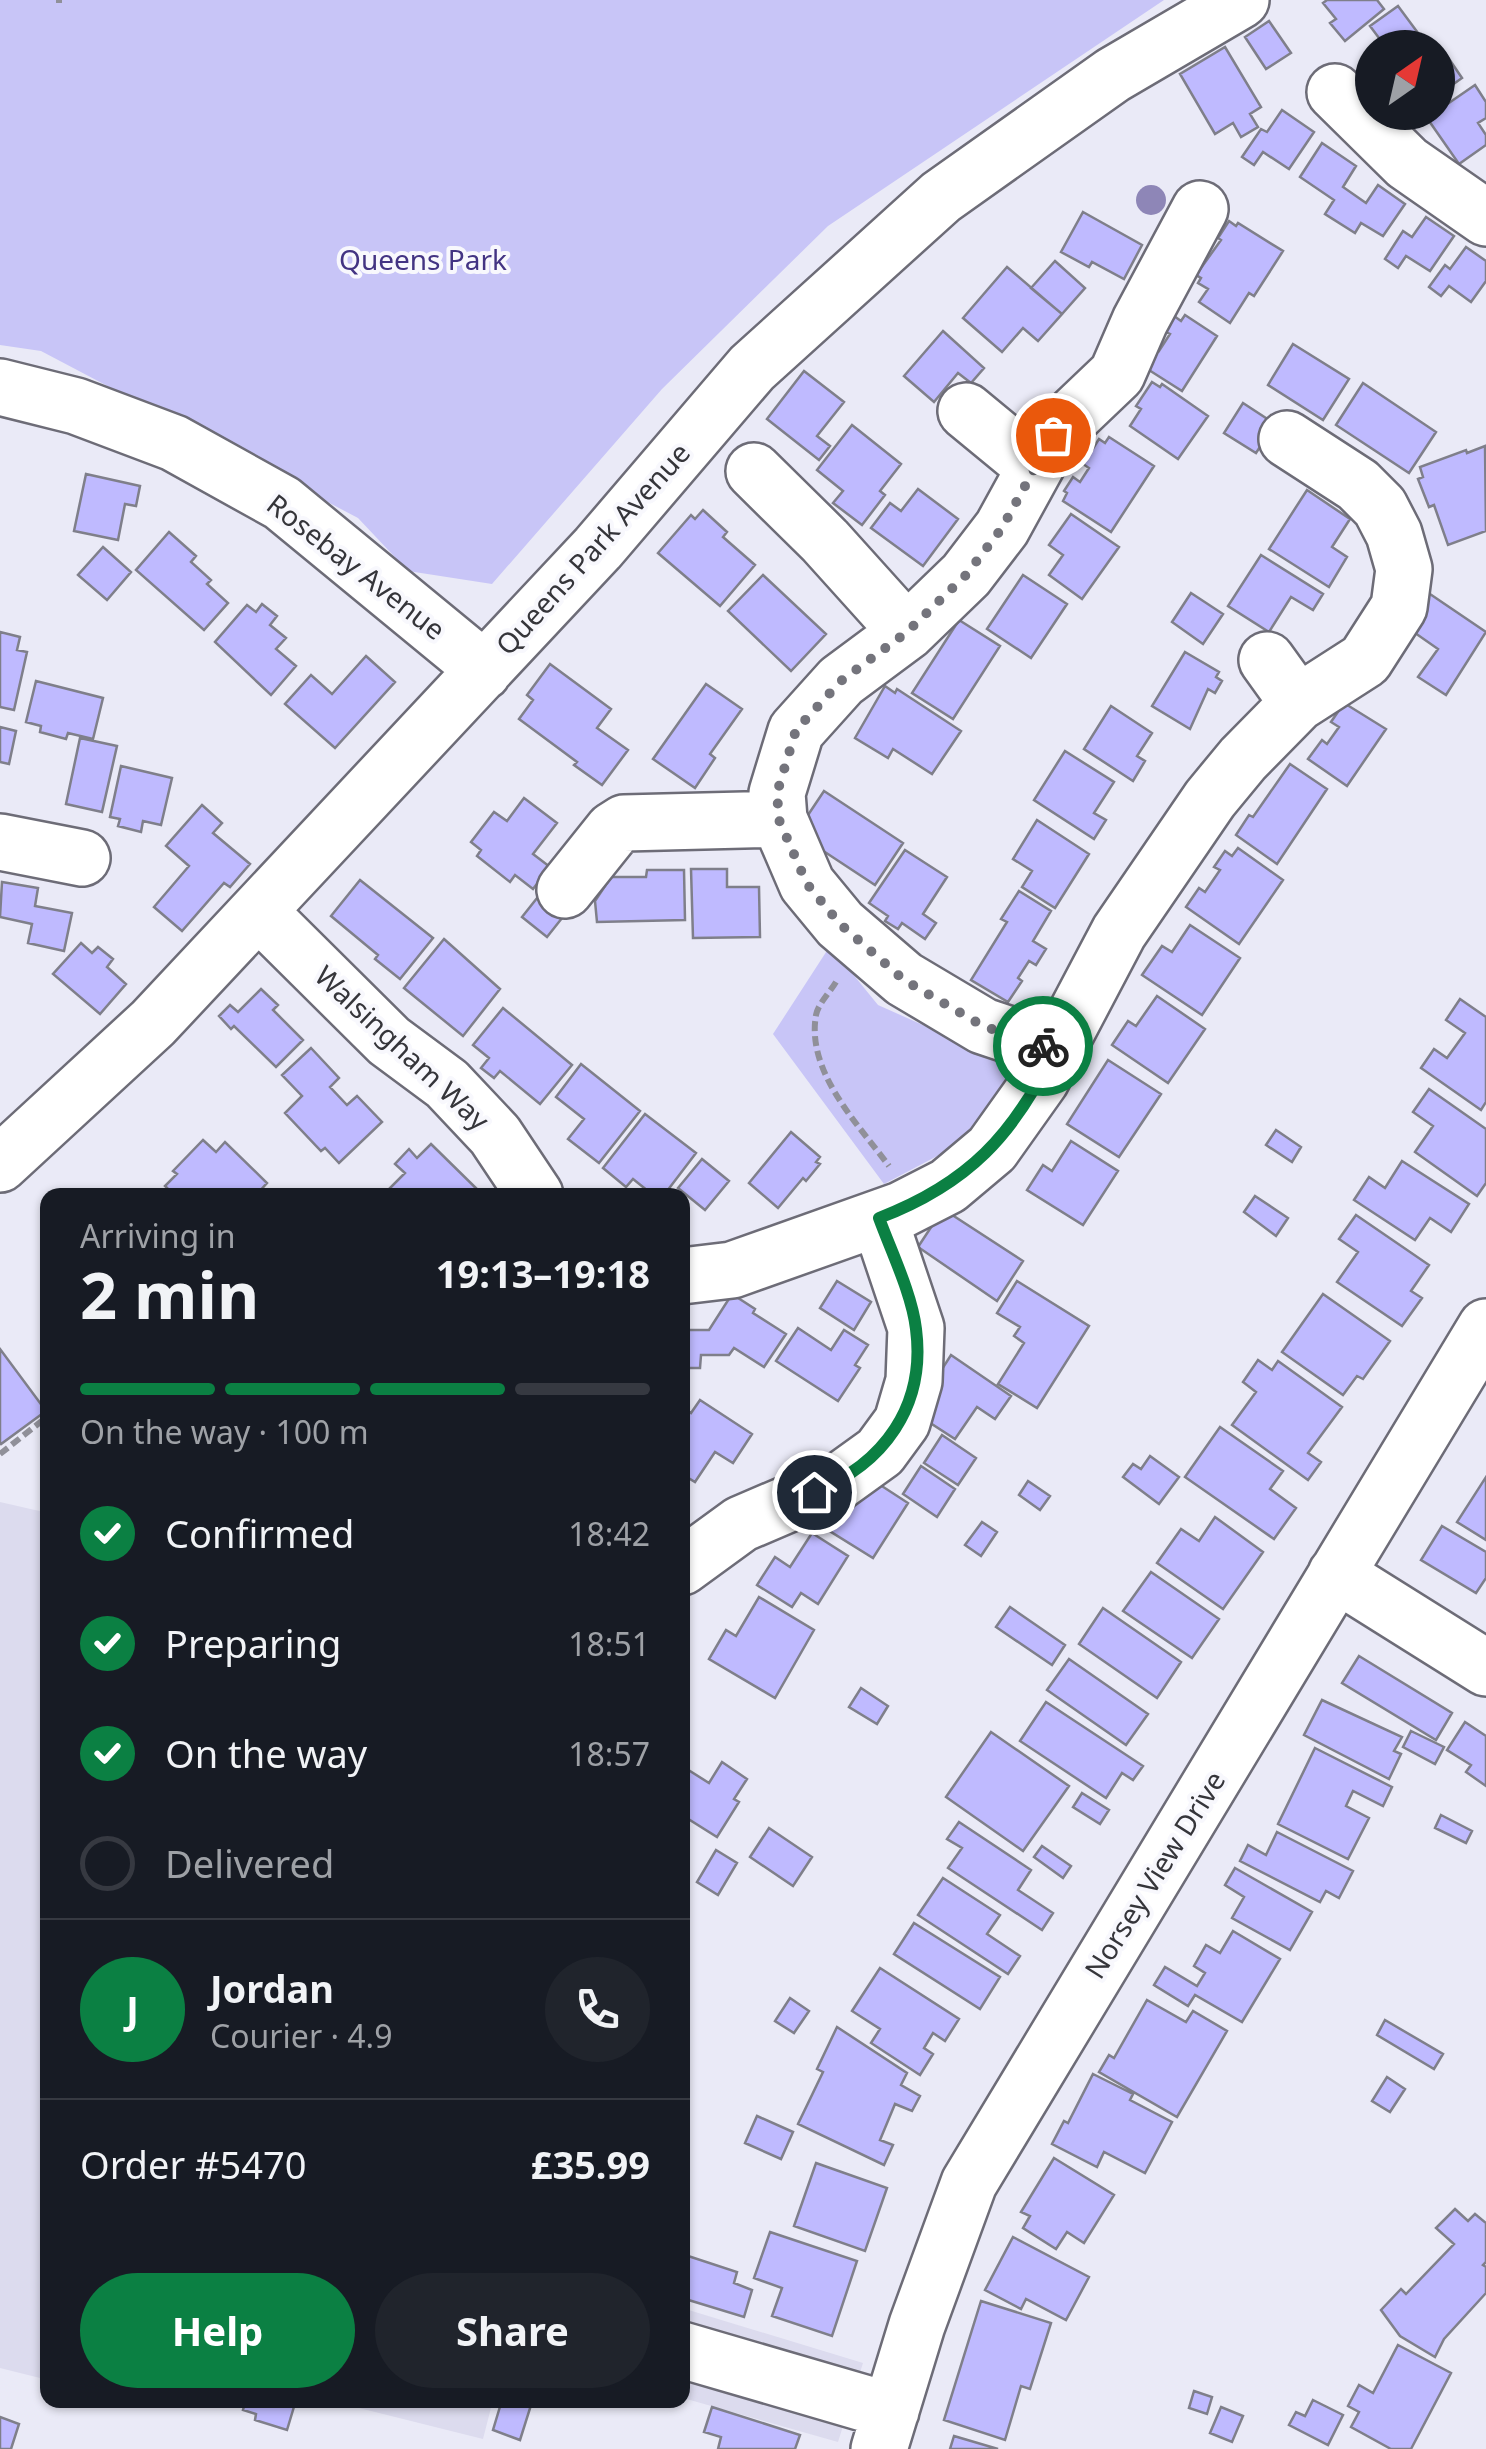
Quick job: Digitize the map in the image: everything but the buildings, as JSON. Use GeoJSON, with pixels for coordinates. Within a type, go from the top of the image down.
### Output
{"type":"FeatureCollection","features":[{"type":"Feature","properties":{"kind":"street","name":"Queens Park Avenue"},"geometry":{"type":"LineString","coordinates":[[0,1164],[154,1024],[598,548],[752,368],[941,197],[1113,75],[1240,0]]}},
{"type":"Feature","properties":{"kind":"street"},"geometry":{"type":"LineString","coordinates":[[1336,92],[1408,163],[1486,218]]}},
{"type":"Feature","properties":{"kind":"street"},"geometry":{"type":"LineString","coordinates":[[1055,1050],[983,1026],[904,980],[840,924],[807,884],[779,820],[777,793],[796,730],[841,681],[907,632],[966,575],[1002,528],[1053,435],[1117,374],[1140,321],[1200,208]]}},
{"type":"Feature","properties":{"kind":"street","name":"Rosebay Avenue"},"geometry":{"type":"LineString","coordinates":[[0,388],[76,406],[174,442],[282,503],[483,672]]}},
{"type":"Feature","properties":{"kind":"street"},"geometry":{"type":"LineString","coordinates":[[966,410],[1034,467]]}},
{"type":"Feature","properties":{"kind":"street"},"geometry":{"type":"LineString","coordinates":[[690,1275],[732,1270],[898,1210],[948,1186],[992,1150],[1032,1094],[1119,932],[1224,782],[1282,682],[1365,660],[1400,607],[1404,570],[1394,534],[1380,507],[1358,485],[1287,440]]}},
{"type":"Feature","properties":{"kind":"street"},"geometry":{"type":"LineString","coordinates":[[754,471],[907,632]]}},
{"type":"Feature","properties":{"kind":"street"},"geometry":{"type":"LineString","coordinates":[[565,890],[613,830],[624,823],[779,820]]}},
{"type":"Feature","properties":{"kind":"street"},"geometry":{"type":"LineString","coordinates":[[0,842],[82,858]]}},
{"type":"Feature","properties":{"kind":"street","name":"Walsingham Way"},"geometry":{"type":"LineString","coordinates":[[258,911],[389,1041],[446,1084],[495,1135],[530,1188]]}},
{"type":"Feature","properties":{"kind":"street"},"geometry":{"type":"LineString","coordinates":[[690,1580],[742,1524],[837,1483],[880,1452],[902,1422],[914,1381],[916,1328],[898,1210]]}},
{"type":"Feature","properties":{"kind":"street","name":"Norsey View Drive"},"geometry":{"type":"LineString","coordinates":[[885,2430],[923,2308],[969,2184],[1486,1328]]}},
{"type":"Feature","properties":{"kind":"street"},"geometry":{"type":"LineString","coordinates":[[1336,1574],[1486,1668]]}},
{"type":"Feature","properties":{"kind":"street"},"geometry":{"type":"LineString","coordinates":[[690,2353],[885,2430]]}},
{"type":"Feature","properties":{"kind":"path"},"geometry":{"type":"LineString","coordinates":[[862,944],[816,1012],[816,1057],[898,1210]]}},
{"type":"Feature","properties":{"kind":"path"},"geometry":{"type":"LineString","coordinates":[[0,1454],[40,1422]]}},
{"type":"Feature","properties":{"kind":"shaded area"},"geometry":{"type":"Polygon","coordinates":[[[0,1502],[40,1511],[40,2378],[0,2368],[0,1502]]]}},
{"type":"Feature","properties":{"kind":"shaded area"},"geometry":{"type":"Polygon","coordinates":[[[690,2310],[863,2363],[838,2442],[690,2400],[690,2310]]]}},
{"type":"Feature","properties":{"kind":"shaded area"},"geometry":{"type":"Polygon","coordinates":[[[359,2408],[491,2408],[483,2439],[359,2408]]]}},
{"type":"Feature","properties":{"kind":"green space","name":"Queens Park"},"geometry":{"type":"Polygon","coordinates":[[[0,0],[1164,0],[828,226],[662,389],[492,584],[408,571],[358,518],[41,351],[0,345],[0,0]]]}},
{"type":"Feature","properties":{"kind":"green space"},"geometry":{"type":"Polygon","coordinates":[[[830,946],[878,1005],[1017,1067],[979,1134],[884,1184],[773,1034],[830,946]]]}},
{"type":"Feature","properties":{"kind":"way so far"},"geometry":{"type":"LineString","coordinates":[[1043,1046],[983,1026],[904,980],[840,924],[807,884],[779,820],[777,793],[796,730],[841,681],[907,632],[966,575],[1002,528],[1053,435]]}},
{"type":"Feature","properties":{"kind":"route"},"geometry":{"type":"LineString","coordinates":[[814,1492],[837,1483],[880,1452],[902,1422],[914,1381],[916,1328],[879,1218],[948,1186],[992,1150],[1032,1094],[1055,1050],[1043,1046]]}}]}
